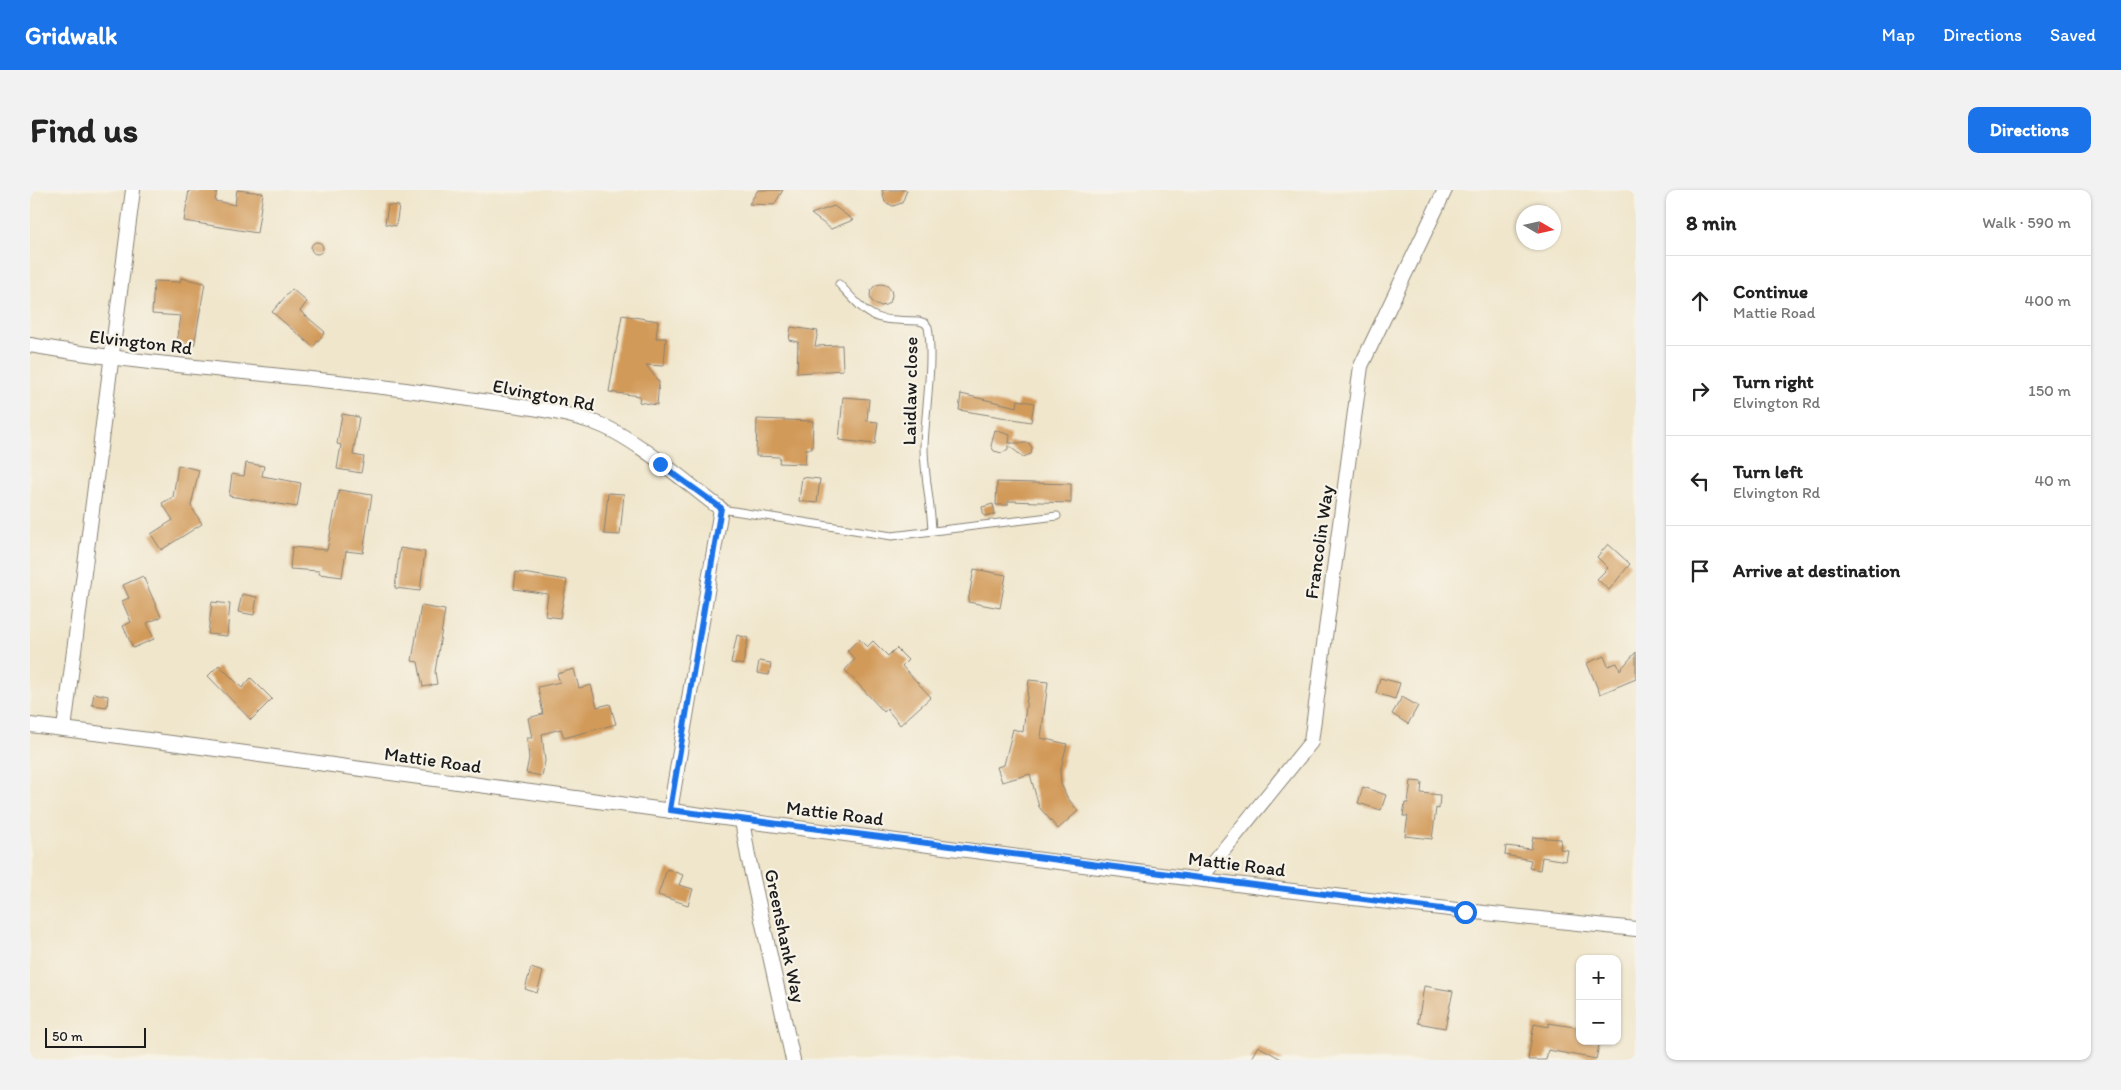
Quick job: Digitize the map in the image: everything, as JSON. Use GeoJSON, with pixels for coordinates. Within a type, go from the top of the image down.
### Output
{"type":"FeatureCollection","features":[{"type":"Feature","properties":{"kind":"street"},"geometry":{"type":"LineString","coordinates":[[64,729],[133,190]]}},
{"type":"Feature","properties":{"kind":"street","name":"Francolin Way"},"geometry":{"type":"LineString","coordinates":[[1200,879],[1311,742],[1362,366],[1445,190]]}},
{"type":"Feature","properties":{"kind":"street","name":"Elvington Rd"},"geometry":{"type":"LineString","coordinates":[[30,345],[111,359],[418,391],[566,415],[593,422],[618,433],[721,508]]}},
{"type":"Feature","properties":{"kind":"street"},"geometry":{"type":"LineString","coordinates":[[670,810],[721,508]]}},
{"type":"Feature","properties":{"kind":"street","name":"Mattie Road"},"geometry":{"type":"LineString","coordinates":[[30,724],[742,820],[1200,879],[1465,912],[1636,929]]}},
{"type":"Feature","properties":{"kind":"street","name":"Greenshank Way"},"geometry":{"type":"LineString","coordinates":[[742,820],[748,856],[793,1060]]}},
{"type":"Feature","properties":{"kind":"lane","name":"Laidlaw close"},"geometry":{"type":"LineString","coordinates":[[839,284],[862,309],[876,318],[919,322],[924,323],[928,327],[924,450],[931,501],[932,531]]}},
{"type":"Feature","properties":{"kind":"lane"},"geometry":{"type":"LineString","coordinates":[[721,508],[892,536],[1057,516]]}},
{"type":"Feature","properties":{"kind":"building"},"geometry":{"type":"Polygon","coordinates":[[[189,190],[217,190],[215,201],[235,205],[237,190],[263,193],[257,233],[184,221],[189,190]]]}},
{"type":"Feature","properties":{"kind":"building"},"geometry":{"type":"Polygon","coordinates":[[[758,190],[783,190],[774,205],[749,204],[758,190]]]}},
{"type":"Feature","properties":{"kind":"building"},"geometry":{"type":"Polygon","coordinates":[[[882,190],[907,190],[902,203],[893,206],[885,202],[882,190]]]}},
{"type":"Feature","properties":{"kind":"building"},"geometry":{"type":"Polygon","coordinates":[[[388,205],[399,206],[396,226],[385,224],[388,205]]]}},
{"type":"Feature","properties":{"kind":"building"},"geometry":{"type":"Polygon","coordinates":[[[834,206],[853,220],[831,229],[811,214],[834,206]]]}},
{"type":"Feature","properties":{"kind":"building"},"geometry":{"type":"Polygon","coordinates":[[[319,242],[322,243],[322,253],[315,254],[312,253],[311,246],[312,243],[319,242]]]}},
{"type":"Feature","properties":{"kind":"building"},"geometry":{"type":"Polygon","coordinates":[[[181,278],[205,283],[194,346],[177,343],[181,316],[152,314],[154,281],[180,282],[181,278]]]}},
{"type":"Feature","properties":{"kind":"building"},"geometry":{"type":"Polygon","coordinates":[[[881,284],[891,291],[892,295],[885,305],[881,306],[871,299],[870,295],[877,285],[881,284]]]}},
{"type":"Feature","properties":{"kind":"building"},"geometry":{"type":"Polygon","coordinates":[[[292,289],[307,302],[300,311],[325,332],[313,347],[272,312],[292,289]]]}},
{"type":"Feature","properties":{"kind":"building"},"geometry":{"type":"Polygon","coordinates":[[[622,315],[658,321],[656,338],[666,338],[664,366],[646,365],[659,382],[657,405],[639,402],[640,396],[609,392],[622,315]]]}},
{"type":"Feature","properties":{"kind":"building"},"geometry":{"type":"Polygon","coordinates":[[[791,327],[818,331],[815,346],[842,345],[843,370],[797,373],[798,342],[789,340],[791,327]]]}},
{"type":"Feature","properties":{"kind":"building"},"geometry":{"type":"Polygon","coordinates":[[[961,394],[1017,407],[1018,400],[1034,403],[1031,422],[959,410],[961,394]]]}},
{"type":"Feature","properties":{"kind":"building"},"geometry":{"type":"Polygon","coordinates":[[[843,397],[869,399],[867,421],[878,422],[875,444],[839,440],[843,397]]]}},
{"type":"Feature","properties":{"kind":"building"},"geometry":{"type":"Polygon","coordinates":[[[342,414],[359,417],[353,455],[364,457],[361,473],[337,469],[341,445],[337,444],[342,414]]]}},
{"type":"Feature","properties":{"kind":"building"},"geometry":{"type":"Polygon","coordinates":[[[757,419],[813,421],[812,449],[806,449],[805,464],[779,463],[780,457],[756,456],[757,419]]]}},
{"type":"Feature","properties":{"kind":"building"},"geometry":{"type":"Polygon","coordinates":[[[995,430],[1010,435],[1009,443],[1029,443],[1032,448],[1031,454],[1023,457],[1008,445],[1008,449],[1002,453],[994,451],[991,446],[995,430]]]}},
{"type":"Feature","properties":{"kind":"building"},"geometry":{"type":"Polygon","coordinates":[[[246,463],[264,466],[262,476],[301,483],[297,507],[229,496],[232,474],[244,476],[246,463]]]}},
{"type":"Feature","properties":{"kind":"building"},"geometry":{"type":"Polygon","coordinates":[[[178,465],[199,470],[191,506],[202,524],[161,550],[151,534],[173,520],[162,503],[173,497],[178,465]]]}},
{"type":"Feature","properties":{"kind":"building"},"geometry":{"type":"Polygon","coordinates":[[[802,477],[820,479],[817,503],[799,501],[802,477]]]}},
{"type":"Feature","properties":{"kind":"building"},"geometry":{"type":"Polygon","coordinates":[[[997,482],[1071,484],[1071,503],[1008,501],[1008,505],[996,505],[997,482]]]}},
{"type":"Feature","properties":{"kind":"building"},"geometry":{"type":"Polygon","coordinates":[[[339,490],[372,495],[363,553],[346,551],[342,577],[319,574],[319,571],[290,569],[292,547],[327,550],[339,490]]]}},
{"type":"Feature","properties":{"kind":"building"},"geometry":{"type":"Polygon","coordinates":[[[608,493],[624,494],[620,535],[604,534],[608,493]]]}},
{"type":"Feature","properties":{"kind":"building"},"geometry":{"type":"Polygon","coordinates":[[[993,504],[995,514],[984,516],[982,507],[993,504]]]}},
{"type":"Feature","properties":{"kind":"building"},"geometry":{"type":"Polygon","coordinates":[[[1608,544],[1630,564],[1609,590],[1597,579],[1608,568],[1597,557],[1608,544]]]}},
{"type":"Feature","properties":{"kind":"building"},"geometry":{"type":"Polygon","coordinates":[[[400,548],[425,552],[420,591],[395,588],[400,548]]]}},
{"type":"Feature","properties":{"kind":"building"},"geometry":{"type":"Polygon","coordinates":[[[974,569],[1006,575],[1000,608],[968,602],[974,569]]]}},
{"type":"Feature","properties":{"kind":"building"},"geometry":{"type":"Polygon","coordinates":[[[516,572],[567,580],[560,618],[545,616],[548,594],[514,589],[516,572]]]}},
{"type":"Feature","properties":{"kind":"building"},"geometry":{"type":"Polygon","coordinates":[[[143,576],[161,617],[147,623],[154,639],[133,648],[123,626],[131,622],[122,601],[129,598],[123,585],[143,576]]]}},
{"type":"Feature","properties":{"kind":"building"},"geometry":{"type":"Polygon","coordinates":[[[242,594],[257,597],[254,615],[238,612],[242,594]]]}},
{"type":"Feature","properties":{"kind":"building"},"geometry":{"type":"Polygon","coordinates":[[[212,602],[230,604],[227,636],[208,634],[212,602]]]}},
{"type":"Feature","properties":{"kind":"building"},"geometry":{"type":"Polygon","coordinates":[[[421,606],[445,610],[435,672],[437,684],[423,687],[418,662],[412,661],[421,606]]]}},
{"type":"Feature","properties":{"kind":"building"},"geometry":{"type":"Polygon","coordinates":[[[737,635],[748,638],[743,665],[731,663],[737,635]]]}},
{"type":"Feature","properties":{"kind":"building"},"geometry":{"type":"Polygon","coordinates":[[[859,639],[867,647],[873,641],[888,656],[896,648],[908,660],[902,666],[931,697],[900,725],[887,709],[884,712],[845,670],[855,659],[847,651],[859,639]]]}},
{"type":"Feature","properties":{"kind":"building"},"geometry":{"type":"Polygon","coordinates":[[[1636,652],[1636,679],[1600,694],[1587,663],[1604,656],[1608,666],[1617,663],[1620,670],[1636,652]]]}},
{"type":"Feature","properties":{"kind":"building"},"geometry":{"type":"Polygon","coordinates":[[[759,661],[771,663],[769,675],[757,673],[759,661]]]}},
{"type":"Feature","properties":{"kind":"building"},"geometry":{"type":"Polygon","coordinates":[[[219,665],[242,688],[251,678],[272,699],[251,720],[208,676],[219,665]]]}},
{"type":"Feature","properties":{"kind":"building"},"geometry":{"type":"Polygon","coordinates":[[[574,669],[579,688],[591,685],[597,707],[610,704],[616,724],[564,738],[561,729],[542,734],[545,761],[542,776],[526,773],[529,758],[527,738],[532,738],[528,718],[543,714],[538,687],[560,682],[557,674],[574,669]]]}},
{"type":"Feature","properties":{"kind":"building"},"geometry":{"type":"Polygon","coordinates":[[[1380,678],[1400,683],[1395,699],[1376,693],[1380,678]]]}},
{"type":"Feature","properties":{"kind":"building"},"geometry":{"type":"Polygon","coordinates":[[[1029,680],[1048,682],[1041,738],[1067,744],[1060,772],[1061,784],[1067,797],[1078,811],[1058,829],[1039,807],[1030,774],[1002,782],[997,767],[1004,765],[1013,729],[1023,732],[1029,680]]]}},
{"type":"Feature","properties":{"kind":"building"},"geometry":{"type":"Polygon","coordinates":[[[94,693],[108,696],[107,707],[92,705],[94,693]]]}},
{"type":"Feature","properties":{"kind":"building"},"geometry":{"type":"Polygon","coordinates":[[[1402,697],[1418,706],[1408,724],[1392,714],[1402,697]]]}},
{"type":"Feature","properties":{"kind":"building"},"geometry":{"type":"Polygon","coordinates":[[[1411,781],[1422,782],[1421,793],[1440,795],[1439,809],[1436,808],[1432,839],[1405,836],[1408,816],[1403,816],[1405,803],[1408,803],[1411,781]]]}},
{"type":"Feature","properties":{"kind":"building"},"geometry":{"type":"Polygon","coordinates":[[[1363,787],[1386,795],[1381,810],[1358,803],[1363,787]]]}},
{"type":"Feature","properties":{"kind":"building"},"geometry":{"type":"Polygon","coordinates":[[[1533,837],[1561,839],[1560,849],[1568,850],[1566,861],[1542,857],[1540,870],[1529,868],[1531,860],[1505,855],[1506,846],[1531,849],[1533,837]]]}},
{"type":"Feature","properties":{"kind":"building"},"geometry":{"type":"Polygon","coordinates":[[[667,869],[683,875],[679,885],[693,889],[688,905],[658,895],[667,869]]]}},
{"type":"Feature","properties":{"kind":"building"},"geometry":{"type":"Polygon","coordinates":[[[531,968],[543,972],[537,993],[525,989],[531,968]]]}},
{"type":"Feature","properties":{"kind":"building"},"geometry":{"type":"Polygon","coordinates":[[[1424,986],[1453,991],[1445,1028],[1418,1023],[1424,986]]]}},
{"type":"Feature","properties":{"kind":"building"},"geometry":{"type":"Polygon","coordinates":[[[1549,1023],[1576,1027],[1576,1045],[1599,1045],[1596,1059],[1548,1050],[1546,1060],[1528,1060],[1534,1024],[1549,1027],[1549,1023]]]}},
{"type":"Feature","properties":{"kind":"building"},"geometry":{"type":"Polygon","coordinates":[[[1258,1046],[1283,1060],[1250,1060],[1258,1046]]]}},
{"type":"Feature","properties":{"kind":"route"},"geometry":{"type":"LineString","coordinates":[[660,464],[721,508],[670,810],[1465,912]]}}]}
